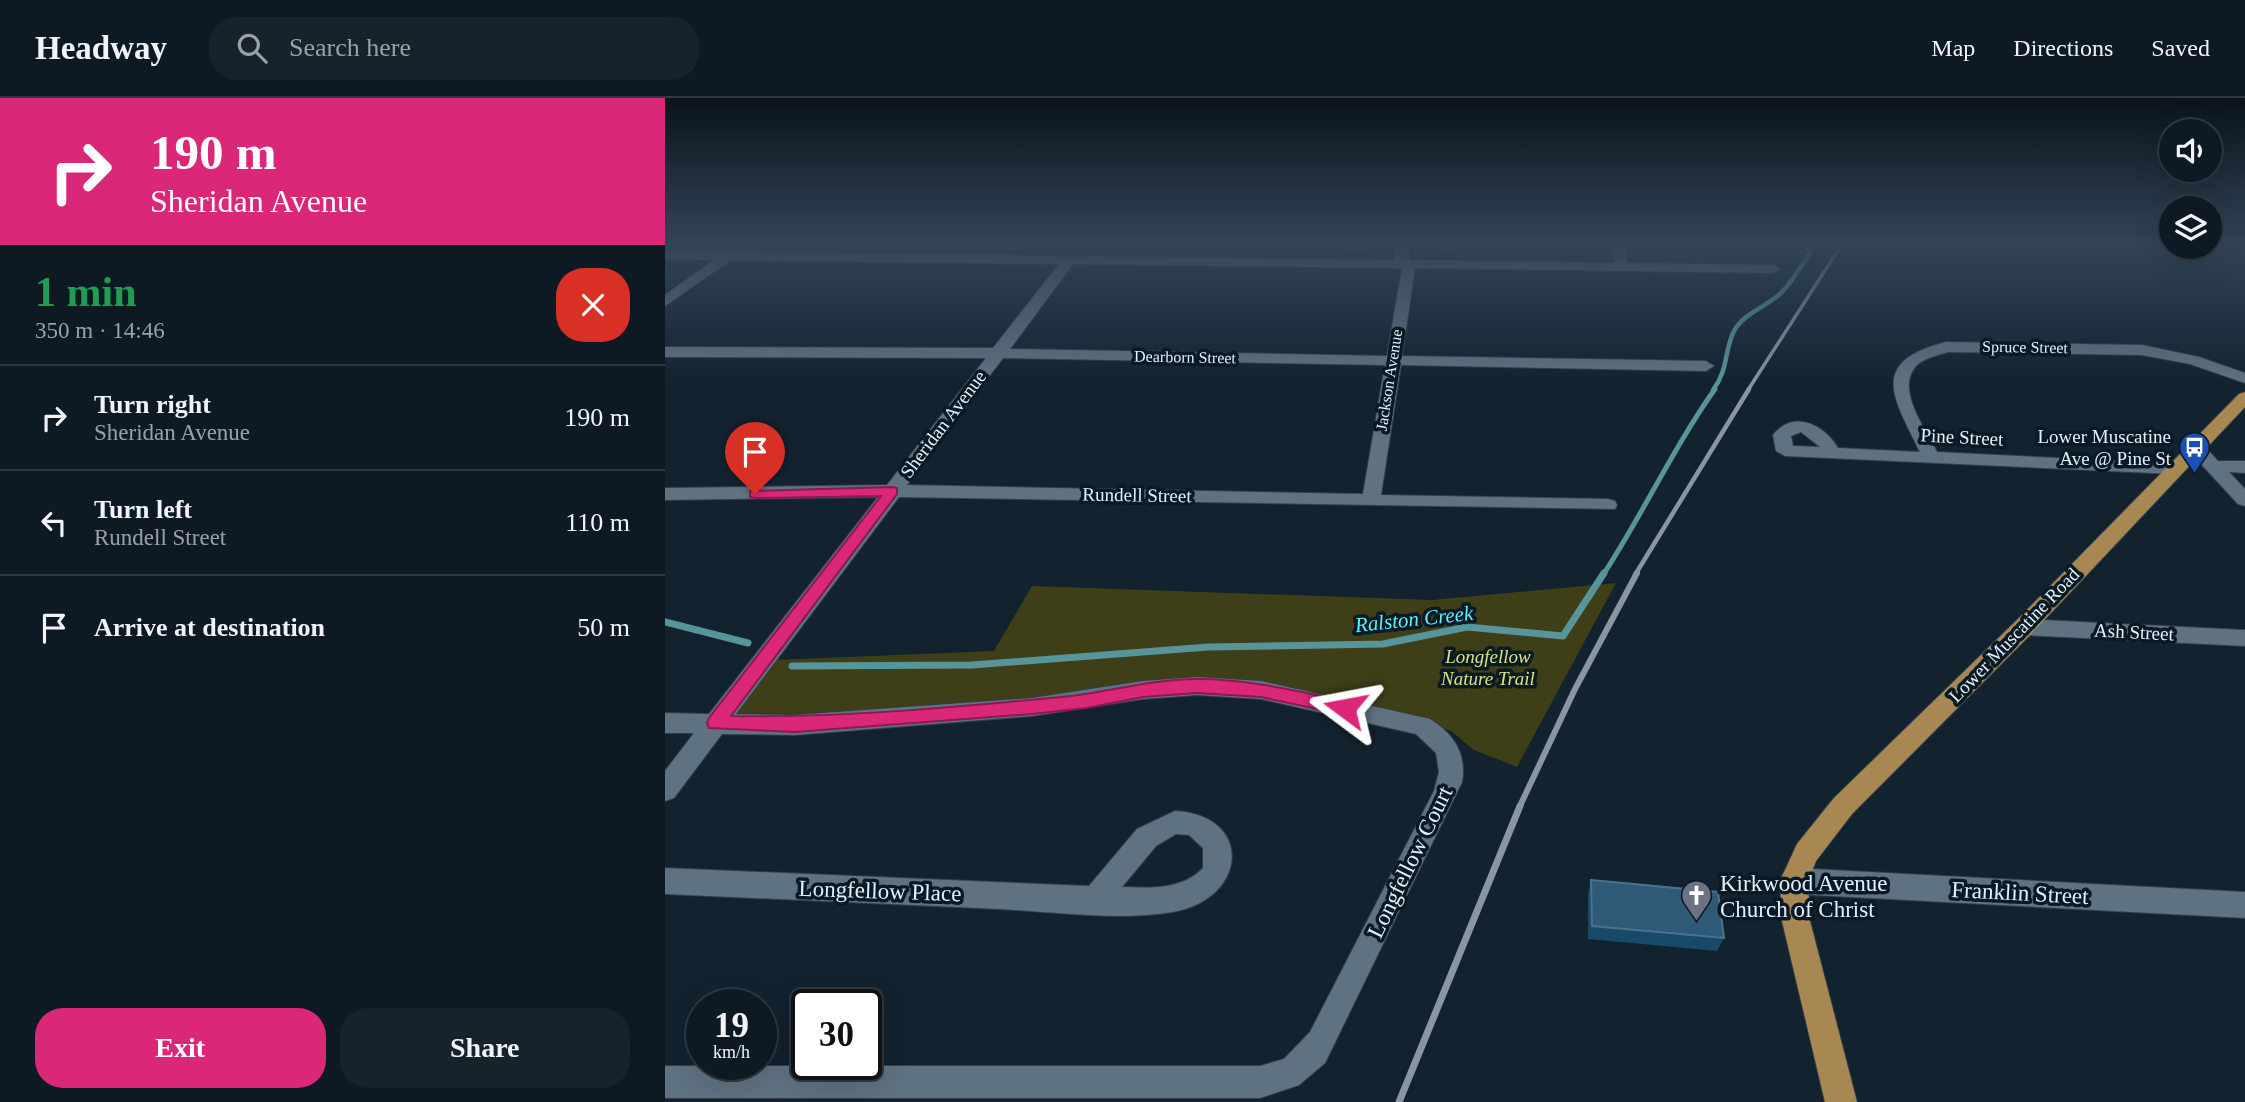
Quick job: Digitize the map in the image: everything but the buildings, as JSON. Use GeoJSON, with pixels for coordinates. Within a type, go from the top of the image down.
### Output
{"type":"FeatureCollection","features":[{"type":"Feature","properties":{"kind":"main road","name":"Lower Muscatine Road"},"geometry":{"type":"LineString","coordinates":[[1794,881],[1807,853],[1843,806],[2024,626],[2245,397]]}},
{"type":"Feature","properties":{"kind":"main road"},"geometry":{"type":"LineString","coordinates":[[1794,881],[1796,921],[1840,1102]]}},
{"type":"Feature","properties":{"kind":"street"},"geometry":{"type":"LineString","coordinates":[[665,302],[681,291]]}},
{"type":"Feature","properties":{"kind":"street","name":"Sheridan Avenue"},"geometry":{"type":"LineString","coordinates":[[665,790],[1045,291]]}},
{"type":"Feature","properties":{"kind":"street","name":"Jackson Avenue"},"geometry":{"type":"LineString","coordinates":[[1371,499],[1405,291]]}},
{"type":"Feature","properties":{"kind":"street","name":"Spruce Street"},"geometry":{"type":"LineString","coordinates":[[1931,457],[1900,394],[1900,378],[1913,360],[1946,347],[2142,350],[2186,358],[2245,378]]}},
{"type":"Feature","properties":{"kind":"street","name":"Dearborn Street"},"geometry":{"type":"LineString","coordinates":[[665,352],[997,353],[1706,366]]}},
{"type":"Feature","properties":{"kind":"street"},"geometry":{"type":"LineString","coordinates":[[2195,447],[2245,500]]}},
{"type":"Feature","properties":{"kind":"street","name":"Pine Street"},"geometry":{"type":"LineString","coordinates":[[1832,453],[2174,468]]}},
{"type":"Feature","properties":{"kind":"street"},"geometry":{"type":"LineString","coordinates":[[2213,466],[2245,467]]}},
{"type":"Feature","properties":{"kind":"street","name":"Rundell Street"},"geometry":{"type":"LineString","coordinates":[[665,494],[892,491],[1608,505]]}},
{"type":"Feature","properties":{"kind":"street","name":"Ash Street"},"geometry":{"type":"LineString","coordinates":[[2024,626],[2245,638]]}},
{"type":"Feature","properties":{"kind":"street","name":"Longfellow Court"},"geometry":{"type":"LineString","coordinates":[[665,723],[795,725],[1032,707],[1086,701],[1143,690],[1225,687],[1297,697],[1422,726],[1437,734],[1447,746],[1453,761],[1452,778],[1321,1043],[1307,1062],[1287,1077],[1259,1082],[665,1082]]}},
{"type":"Feature","properties":{"kind":"street","name":"Longfellow Place"},"geometry":{"type":"LineString","coordinates":[[665,881],[1096,900]]}},
{"type":"Feature","properties":{"kind":"street","name":"Franklin Street"},"geometry":{"type":"LineString","coordinates":[[1794,881],[2245,905]]}},
{"type":"Feature","properties":{"kind":"green space","name":"Longfellow Nature Trail"},"geometry":{"type":"Polygon","coordinates":[[[1616,583],[1517,767],[1474,750],[1451,731],[1419,719],[1279,685],[795,714],[735,713],[774,660],[994,651],[1032,586],[1432,600],[1616,583]]]}},
{"type":"Feature","properties":{"kind":"waterway","name":"Ralston Creek"},"geometry":{"type":"LineString","coordinates":[[1713,390],[1724,369],[1730,341],[1737,326],[1783,291]]}},
{"type":"Feature","properties":{"kind":"waterway","name":"Ralston Creek"},"geometry":{"type":"LineString","coordinates":[[1603,575],[1685,434],[1715,389]]}},
{"type":"Feature","properties":{"kind":"waterway","name":"Ralston Creek"},"geometry":{"type":"LineString","coordinates":[[792,666],[972,665],[1208,647],[1383,644],[1467,627],[1563,636],[1604,573]]}},
{"type":"Feature","properties":{"kind":"waterway","name":"Ralston Creek"},"geometry":{"type":"LineString","coordinates":[[665,622],[748,643]]}},
{"type":"Feature","properties":{"kind":"railway"},"geometry":{"type":"LineString","coordinates":[[1748,390],[1812,291]]}},
{"type":"Feature","properties":{"kind":"railway"},"geometry":{"type":"LineString","coordinates":[[1635,575],[1749,389]]}},
{"type":"Feature","properties":{"kind":"railway"},"geometry":{"type":"LineString","coordinates":[[1519,808],[1575,689],[1637,573]]}},
{"type":"Feature","properties":{"kind":"railway"},"geometry":{"type":"LineString","coordinates":[[1399,1102],[1520,806]]}},
{"type":"Feature","properties":{"kind":"place","name":"Lower Muscatine Ave @ Pine St"},"geometry":{"type":"Point","coordinates":[2194,474]}},
{"type":"Feature","properties":{"kind":"place","name":"Kirkwood Avenue Church of Christ"},"geometry":{"type":"Point","coordinates":[1697,923]}},
{"type":"Feature","properties":{"kind":"route"},"geometry":{"type":"LineString","coordinates":[[755,494],[892,491],[716,723],[795,725],[1032,707],[1086,701],[1143,690],[1197,686],[1261,690],[1345,708]]}}]}
